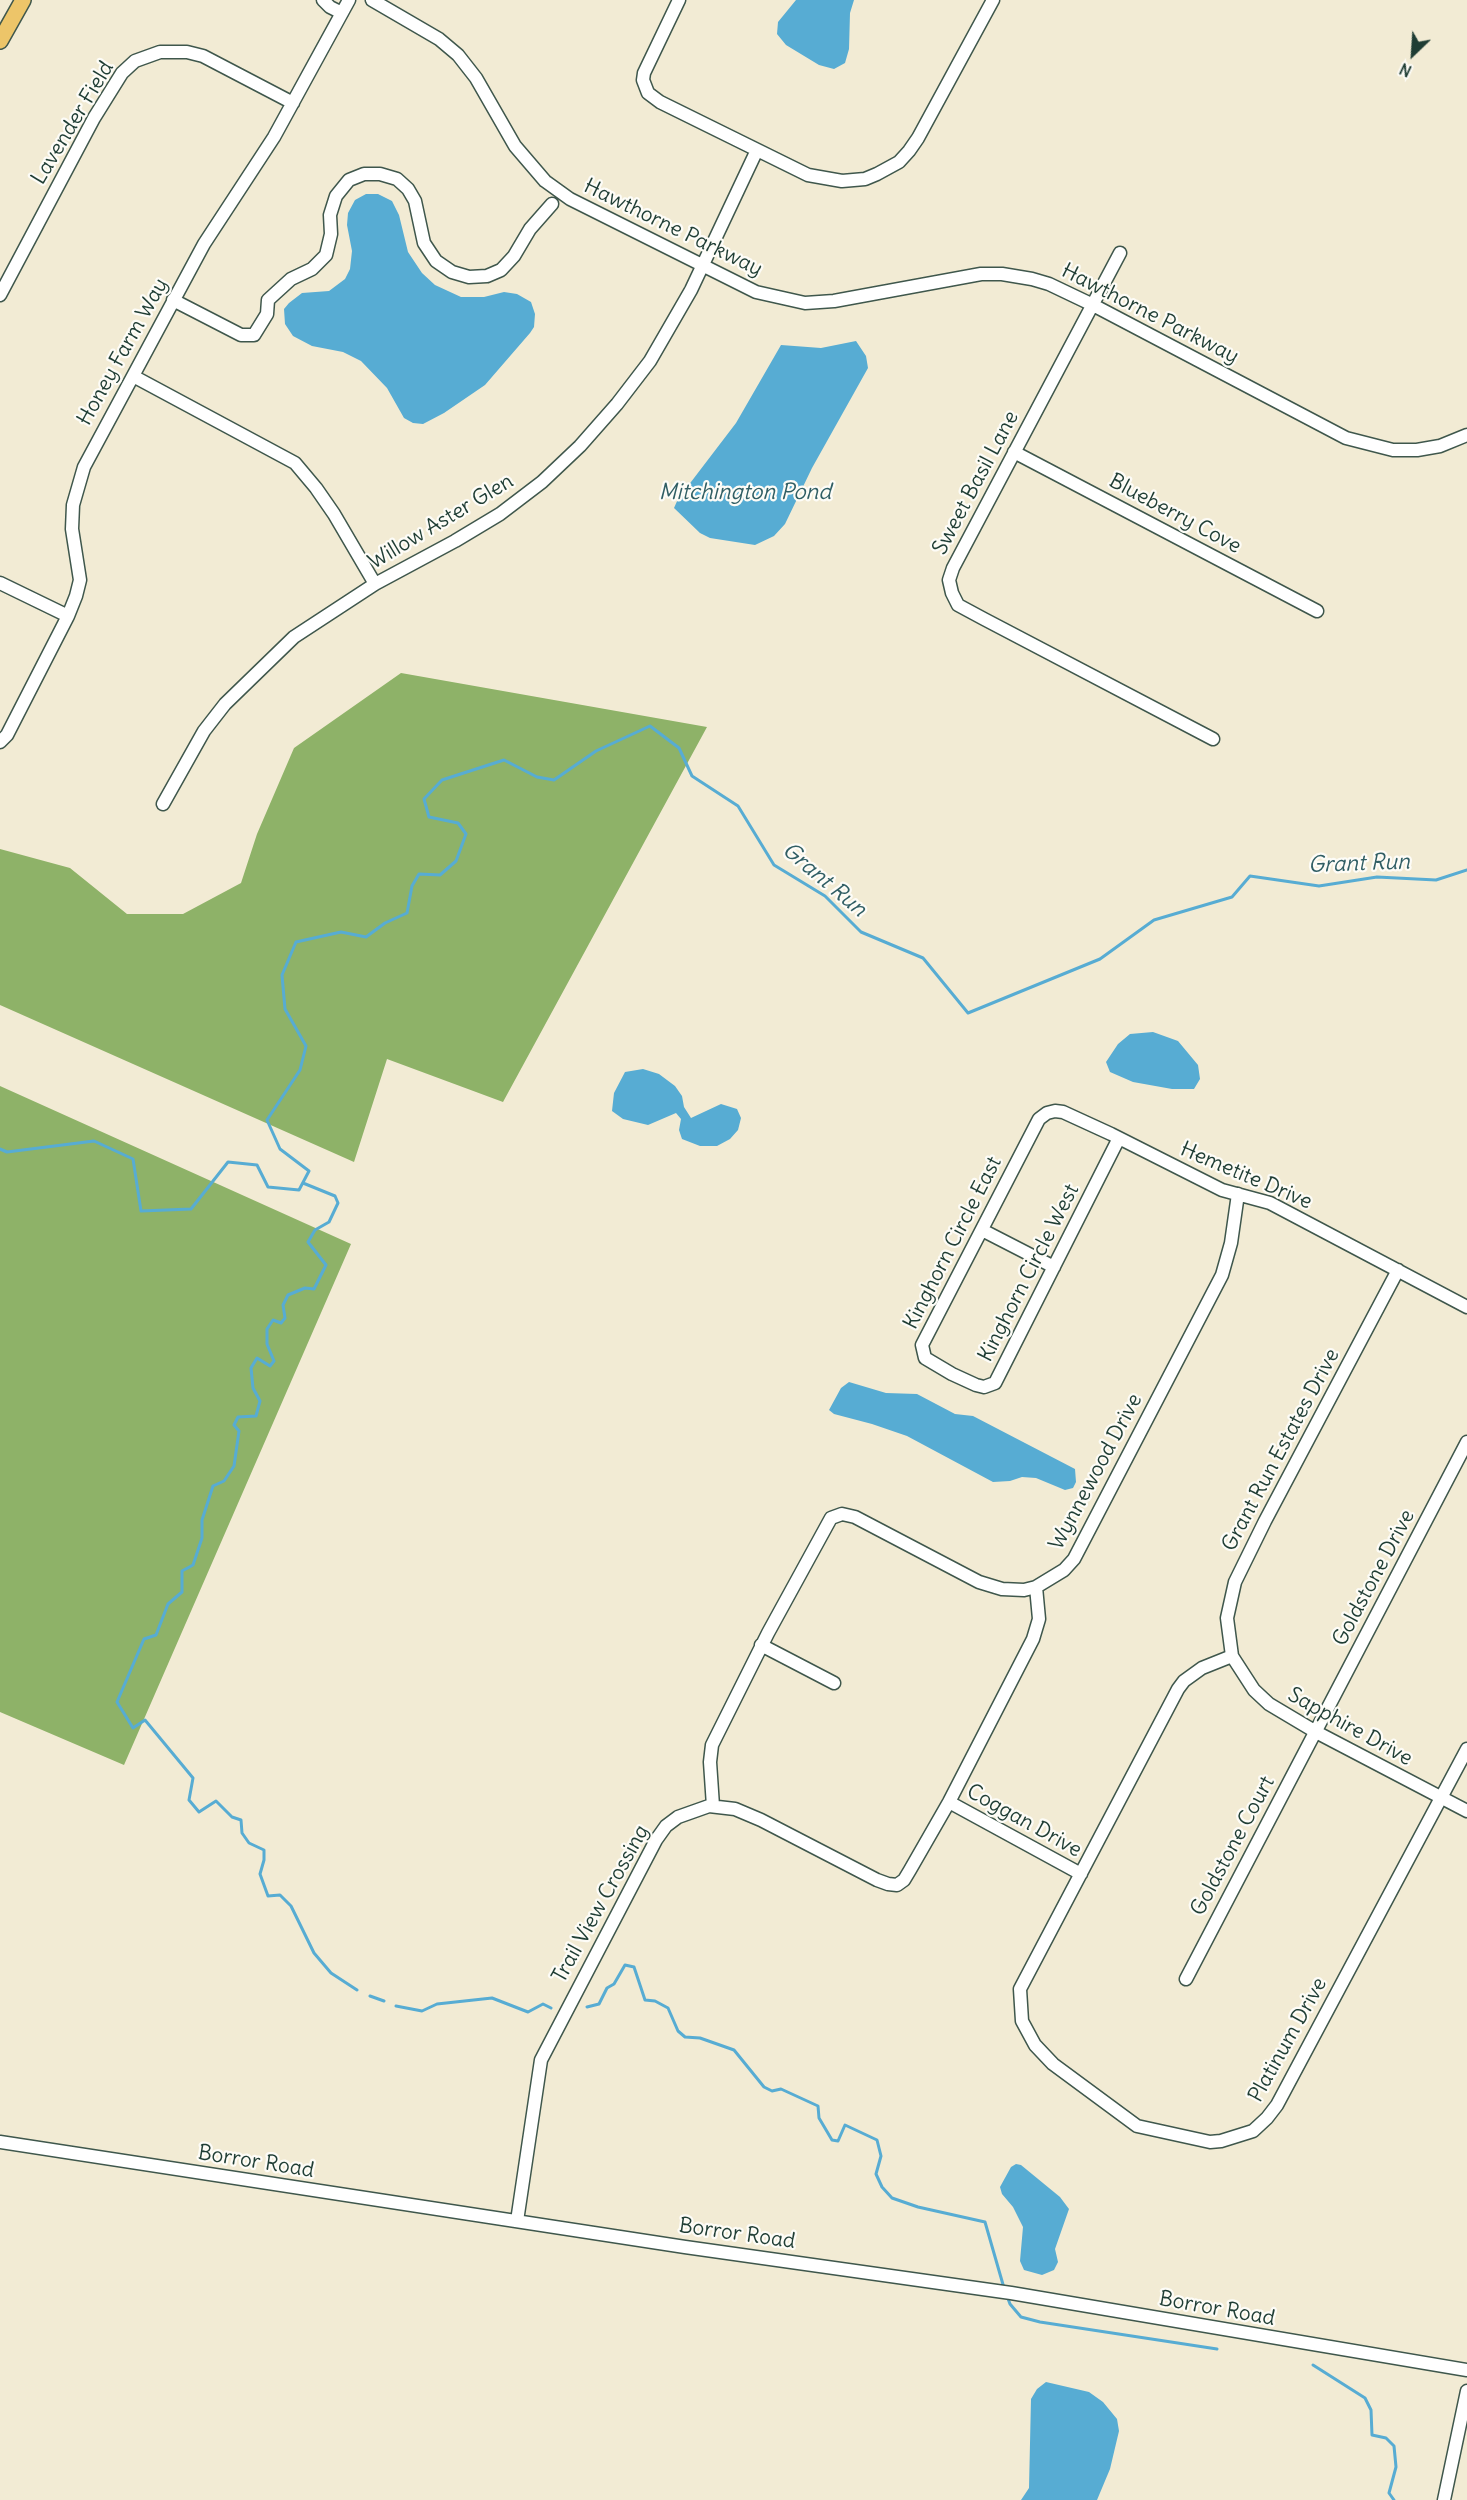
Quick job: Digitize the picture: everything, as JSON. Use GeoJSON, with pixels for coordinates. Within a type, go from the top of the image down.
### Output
{"type":"FeatureCollection","features":[{"type":"Feature","properties":{"kind":"main road"},"geometry":{"type":"LineString","coordinates":[[0,41],[23,0]]}},
{"type":"Feature","properties":{"kind":"street"},"geometry":{"type":"LineString","coordinates":[[323,0],[330,8],[342,13]]}},
{"type":"Feature","properties":{"kind":"street","name":"Honey Farm Way"},"geometry":{"type":"LineString","coordinates":[[0,742],[7,735],[68,616],[80,580],[72,529],[77,486],[99,436],[204,244],[293,103],[349,0]]}},
{"type":"Feature","properties":{"kind":"street","name":"Hawthorne Parkway"},"geometry":{"type":"LineString","coordinates":[[372,0],[439,39],[458,55],[476,78],[515,146],[545,181],[570,199],[756,292],[805,303],[834,301],[961,278],[1002,274],[1048,284],[1093,305],[1346,438],[1369,446],[1393,450],[1417,450],[1440,446],[1467,435]]}},
{"type":"Feature","properties":{"kind":"street"},"geometry":{"type":"LineString","coordinates":[[679,0],[644,73],[644,86],[653,98],[808,175],[831,181],[865,179],[898,162],[918,138],[993,0]]}},
{"type":"Feature","properties":{"kind":"street","name":"Lavender Field"},"geometry":{"type":"LineString","coordinates":[[0,295],[94,118],[122,73],[135,61],[147,55],[172,50],[203,56],[293,103]]}},
{"type":"Feature","properties":{"kind":"street","name":"Willow Aster Glen"},"geometry":{"type":"LineString","coordinates":[[163,804],[204,731],[225,704],[294,637],[375,584],[500,514],[542,482],[580,446],[617,404],[650,361],[691,290],[757,150]]}},
{"type":"Feature","properties":{"kind":"street"},"geometry":{"type":"LineString","coordinates":[[173,300],[241,334],[254,335],[267,314],[268,300],[291,279],[312,269],[326,255],[331,234],[330,215],[336,196],[349,180],[364,174],[380,174],[397,179],[408,189],[415,201],[424,243],[436,261],[452,272],[469,278],[488,276],[501,270],[514,256],[530,229],[552,204]]}},
{"type":"Feature","properties":{"kind":"street","name":"Sweet Basil Lane"},"geometry":{"type":"LineString","coordinates":[[1120,254],[953,568],[949,580],[958,605],[1213,739]]}},
{"type":"Feature","properties":{"kind":"street"},"geometry":{"type":"LineString","coordinates":[[133,376],[295,463],[334,514],[375,584]]}},
{"type":"Feature","properties":{"kind":"street","name":"Blueberry Cove"},"geometry":{"type":"LineString","coordinates":[[1014,452],[1317,611]]}},
{"type":"Feature","properties":{"kind":"street"},"geometry":{"type":"LineString","coordinates":[[0,583],[68,616]]}},
{"type":"Feature","properties":{"kind":"street","name":"Hemetite Drive"},"geometry":{"type":"LineString","coordinates":[[1039,1119],[1047,1113],[1063,1112],[1215,1187],[1270,1203],[1467,1307]]}},
{"type":"Feature","properties":{"kind":"street","name":"Kinghorn Circle East"},"geometry":{"type":"LineString","coordinates":[[952,1374],[926,1358],[922,1346],[1039,1119]]}},
{"type":"Feature","properties":{"kind":"street","name":"Kinghorn Circle West"},"geometry":{"type":"LineString","coordinates":[[952,1374],[984,1388],[995,1383],[1119,1138]]}},
{"type":"Feature","properties":{"kind":"street","name":"Wynnewood Drive"},"geometry":{"type":"LineString","coordinates":[[713,1806],[710,1762],[712,1745],[761,1645],[827,1523],[836,1515],[855,1517],[979,1582],[1002,1589],[1024,1590],[1036,1587],[1053,1579],[1074,1558],[1222,1275],[1231,1243],[1238,1194]]}},
{"type":"Feature","properties":{"kind":"street"},"geometry":{"type":"LineString","coordinates":[[982,1230],[1054,1267]]}},
{"type":"Feature","properties":{"kind":"street","name":"Grant Run Estates Drive"},"geometry":{"type":"LineString","coordinates":[[1232,1656],[1227,1618],[1235,1582],[1270,1510],[1398,1270]]}},
{"type":"Feature","properties":{"kind":"street","name":"Goldstone Drive"},"geometry":{"type":"LineString","coordinates":[[1316,1732],[1467,1442]]}},
{"type":"Feature","properties":{"kind":"street","name":"Trail View Crossing"},"geometry":{"type":"LineString","coordinates":[[517,2221],[538,2075],[550,2041],[656,1840],[666,1826],[678,1817],[713,1806],[735,1809],[877,1880],[897,1885],[904,1880],[949,1802],[1033,1639],[1038,1619],[1036,1587]]}},
{"type":"Feature","properties":{"kind":"street"},"geometry":{"type":"LineString","coordinates":[[761,1645],[834,1683]]}},
{"type":"Feature","properties":{"kind":"street","name":"Sapphire Drive"},"geometry":{"type":"LineString","coordinates":[[1232,1656],[1247,1682],[1269,1704],[1316,1732],[1467,1811]]}},
{"type":"Feature","properties":{"kind":"street","name":"Platinum Drive"},"geometry":{"type":"LineString","coordinates":[[1232,1656],[1202,1668],[1184,1681],[1178,1689],[1020,1989],[1019,2007],[1026,2032],[1035,2045],[1053,2064],[1137,2126],[1210,2142],[1230,2140],[1253,2131],[1267,2118],[1467,1749]]}},
{"type":"Feature","properties":{"kind":"street","name":"Goldstone Court"},"geometry":{"type":"LineString","coordinates":[[1186,1979],[1316,1732]]}},
{"type":"Feature","properties":{"kind":"street","name":"Coggan Drive"},"geometry":{"type":"LineString","coordinates":[[949,1802],[1081,1874]]}},
{"type":"Feature","properties":{"kind":"street","name":"Borror Road"},"geometry":{"type":"LineString","coordinates":[[0,2142],[517,2221],[1006,2292],[1467,2370]]}},
{"type":"Feature","properties":{"kind":"street"},"geometry":{"type":"LineString","coordinates":[[1444,2500],[1461,2453],[1467,2391]]}},
{"type":"Feature","properties":{"kind":"green space"},"geometry":{"type":"Polygon","coordinates":[[[401,673],[707,727],[503,1102],[387,1059],[354,1162],[0,1005],[0,849],[70,868],[127,914],[183,914],[241,883],[257,834],[294,748],[401,673]]]}},
{"type":"Feature","properties":{"kind":"green space"},"geometry":{"type":"Polygon","coordinates":[[[0,1086],[351,1244],[124,1765],[0,1712],[0,1086]]]}},
{"type":"Feature","properties":{"kind":"water"},"geometry":{"type":"Polygon","coordinates":[[[796,0],[854,0],[850,13],[849,49],[845,63],[834,69],[819,65],[786,45],[777,34],[778,22],[796,0]]]}},
{"type":"Feature","properties":{"kind":"water"},"geometry":{"type":"Polygon","coordinates":[[[366,194],[378,194],[392,201],[399,215],[408,252],[422,273],[435,285],[461,297],[484,297],[504,292],[517,294],[531,302],[535,314],[534,327],[530,333],[485,385],[444,413],[423,424],[413,423],[404,418],[387,388],[361,361],[343,352],[312,346],[293,336],[285,324],[284,309],[302,293],[329,291],[345,279],[350,269],[352,251],[347,225],[348,213],[355,200],[366,194]]]}},
{"type":"Feature","properties":{"kind":"water","name":"Mitchington Pond"},"geometry":{"type":"Polygon","coordinates":[[[856,341],[866,356],[868,368],[812,468],[785,524],[774,536],[755,545],[710,538],[700,533],[674,508],[678,499],[736,423],[781,345],[821,348],[856,341]]]}},
{"type":"Feature","properties":{"kind":"water"},"geometry":{"type":"Polygon","coordinates":[[[1153,1032],[1178,1041],[1198,1065],[1200,1079],[1194,1089],[1172,1089],[1133,1082],[1110,1072],[1106,1062],[1118,1044],[1130,1034],[1153,1032]]]}},
{"type":"Feature","properties":{"kind":"water"},"geometry":{"type":"Polygon","coordinates":[[[643,1069],[659,1074],[675,1086],[691,1118],[721,1104],[737,1109],[741,1118],[738,1130],[730,1139],[717,1146],[700,1146],[682,1139],[679,1130],[681,1119],[676,1113],[648,1125],[623,1119],[612,1111],[614,1093],[625,1072],[643,1069]]]}},
{"type":"Feature","properties":{"kind":"water"},"geometry":{"type":"Polygon","coordinates":[[[849,1382],[886,1393],[917,1394],[955,1414],[973,1416],[1075,1469],[1076,1482],[1073,1488],[1065,1490],[1036,1478],[1022,1477],[1010,1481],[993,1482],[907,1436],[834,1414],[829,1410],[841,1388],[849,1382]]]}},
{"type":"Feature","properties":{"kind":"water"},"geometry":{"type":"Polygon","coordinates":[[[1016,2164],[1021,2165],[1060,2197],[1069,2209],[1055,2249],[1058,2262],[1054,2270],[1042,2275],[1024,2270],[1020,2261],[1023,2227],[1000,2187],[1011,2167],[1016,2164]]]}},
{"type":"Feature","properties":{"kind":"water"},"geometry":{"type":"Polygon","coordinates":[[[1046,2382],[1089,2392],[1103,2402],[1117,2419],[1119,2431],[1110,2469],[1097,2500],[1021,2500],[1029,2488],[1031,2399],[1037,2389],[1046,2382]]]}},
{"type":"Feature","properties":{"kind":"waterway","name":"Grant Run"},"geometry":{"type":"LineString","coordinates":[[0,1149],[7,1152],[94,1141],[133,1159],[141,1211],[191,1209],[228,1162],[257,1165],[268,1187],[299,1190],[309,1171],[280,1149],[267,1120],[300,1070],[306,1046],[285,1009],[282,975],[296,942],[341,932],[366,937],[385,923],[407,913],[412,886],[419,874],[440,875],[456,861],[466,834],[458,823],[429,817],[424,799],[442,780],[504,760],[537,777],[554,780],[596,751],[650,726],[679,748],[692,776],[738,806],[774,865],[825,896],[861,932],[923,958],[968,1013],[1100,959],[1154,920],[1232,897],[1250,876],[1319,886],[1377,877],[1436,880],[1467,870]]}},
{"type":"Feature","properties":{"kind":"waterway"},"geometry":{"type":"LineString","coordinates":[[303,1183],[335,1196],[338,1203],[329,1222],[315,1230],[308,1242],[326,1265],[314,1289],[305,1288],[288,1295],[283,1305],[285,1318],[281,1323],[273,1320],[267,1329],[267,1344],[274,1361],[270,1366],[257,1358],[251,1368],[253,1388],[260,1401],[256,1416],[238,1417],[234,1425],[239,1431],[234,1466],[224,1481],[213,1486],[202,1520],[202,1538],[193,1565],[182,1571],[182,1592],[168,1604],[156,1635],[144,1639],[117,1702],[133,1728],[145,1720],[193,1778],[189,1800],[199,1812],[216,1801],[232,1817],[241,1820],[242,1833],[249,1843],[264,1850],[260,1874],[268,1896],[280,1895],[291,1906],[314,1953],[331,1973],[357,1990]]}},
{"type":"Feature","properties":{"kind":"waterway"},"geometry":{"type":"LineString","coordinates":[[587,2007],[599,2004],[607,1988],[614,1984],[625,1965],[634,1967],[645,2000],[655,2001],[668,2008],[678,2031],[685,2037],[700,2038],[734,2050],[764,2087],[772,2091],[781,2089],[818,2106],[819,2118],[832,2140],[838,2141],[845,2125],[877,2140],[881,2156],[876,2174],[882,2187],[892,2198],[918,2207],[985,2222],[1004,2288]]}},
{"type":"Feature","properties":{"kind":"waterway"},"geometry":{"type":"LineString","coordinates":[[370,1996],[384,2001]]}},
{"type":"Feature","properties":{"kind":"waterway"},"geometry":{"type":"LineString","coordinates":[[396,2006],[422,2011],[437,2004],[492,1998],[528,2012],[543,2004],[551,2008]]}},
{"type":"Feature","properties":{"kind":"waterway"},"geometry":{"type":"LineString","coordinates":[[1007,2296],[1010,2304],[1021,2317],[1040,2322],[1217,2349]]}},
{"type":"Feature","properties":{"kind":"waterway"},"geometry":{"type":"LineString","coordinates":[[1313,2365],[1365,2398],[1371,2410],[1372,2435],[1386,2438],[1394,2446],[1396,2467],[1389,2493],[1394,2500]]}}]}
